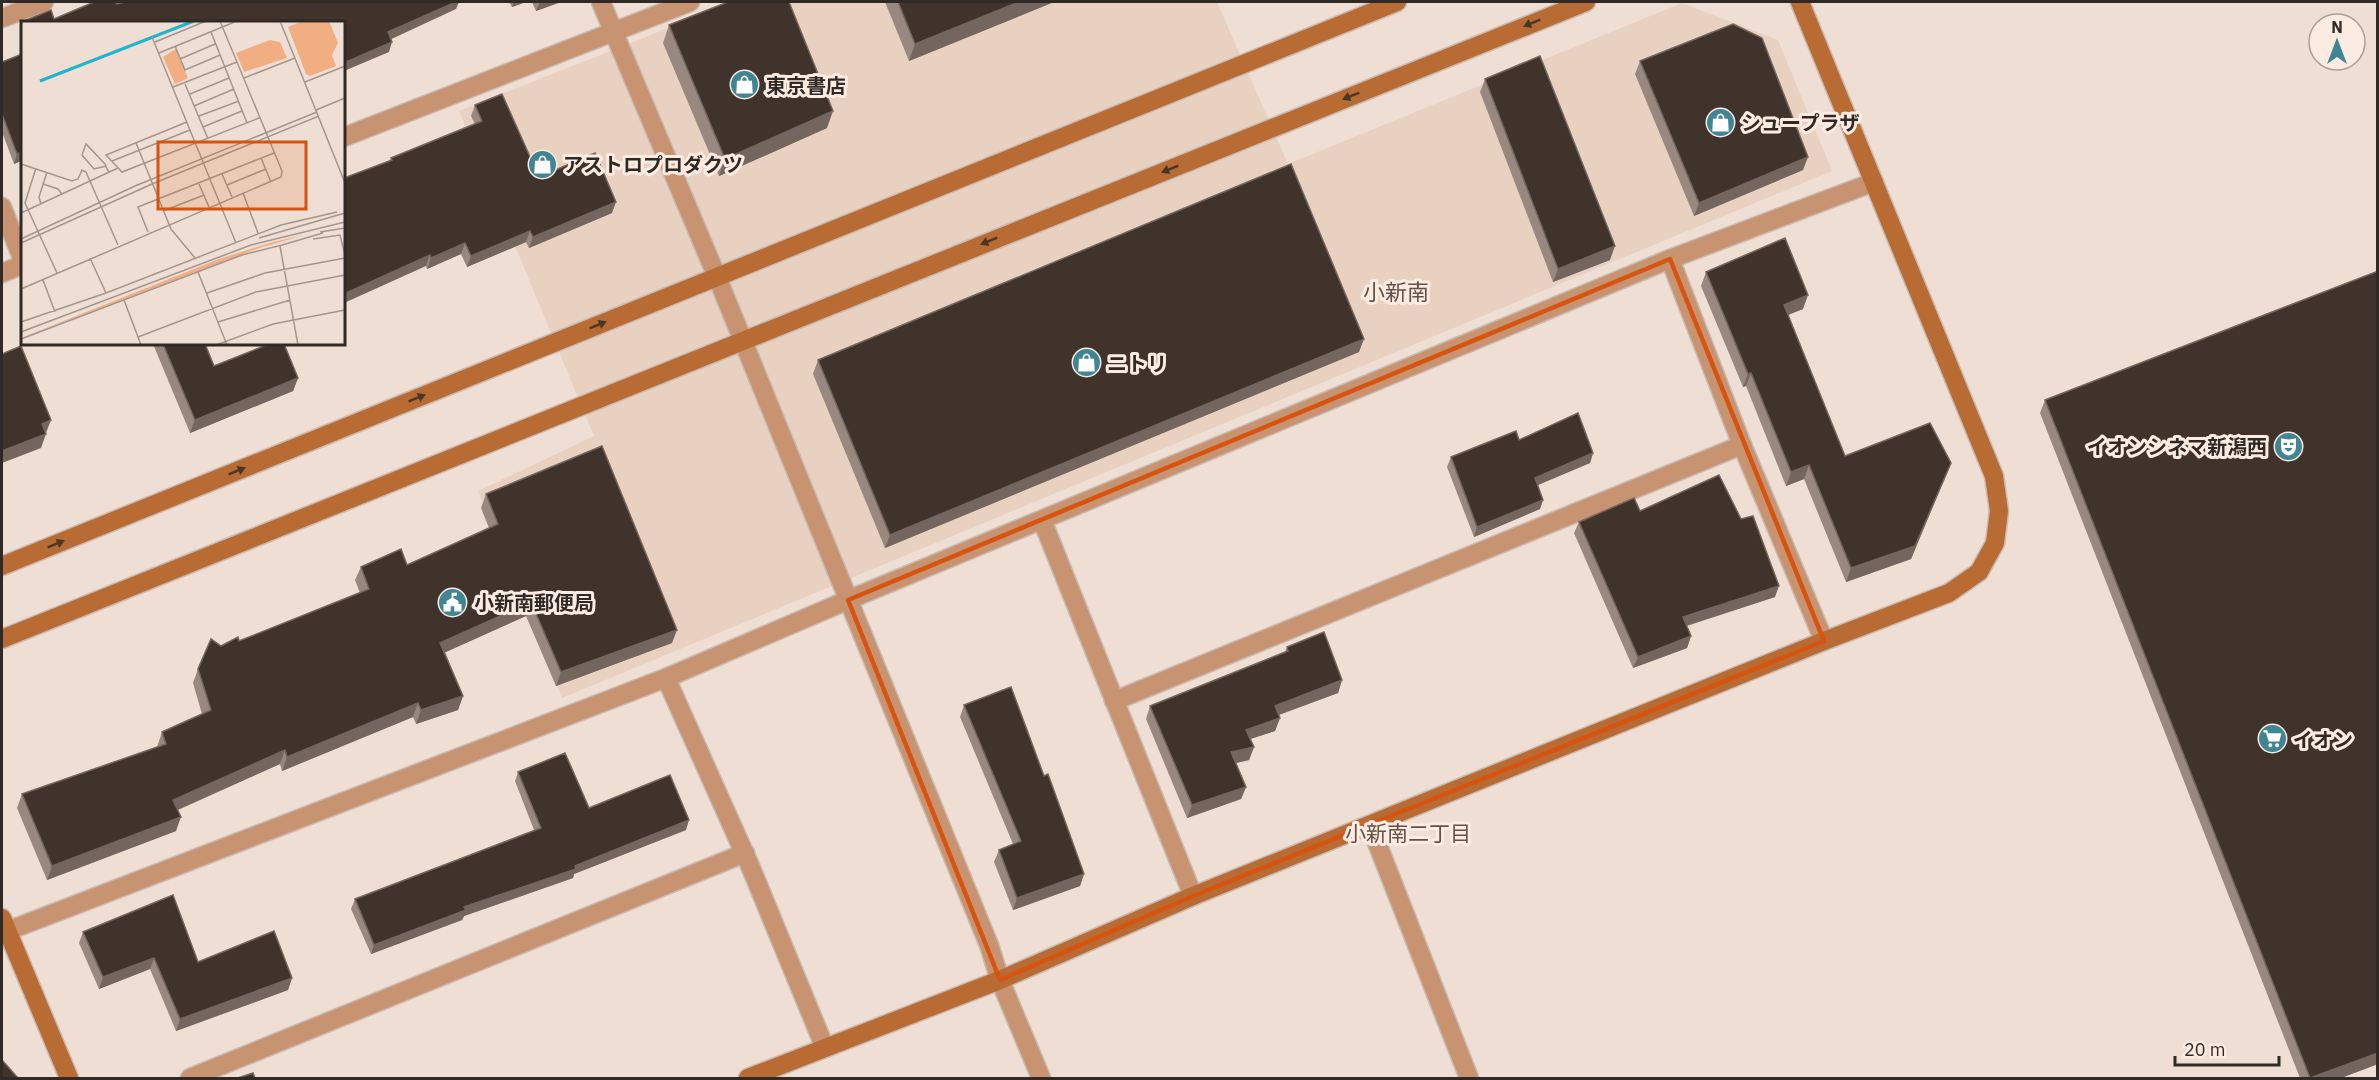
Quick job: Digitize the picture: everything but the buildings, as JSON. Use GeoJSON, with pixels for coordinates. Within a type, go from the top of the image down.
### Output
{"type":"FeatureCollection","features":[{"type":"Feature","properties":{"kind":"street"},"geometry":{"type":"LineString","coordinates":[[2,18],[44,2]]}},
{"type":"Feature","properties":{"kind":"street"},"geometry":{"type":"LineString","coordinates":[[601,2],[717,277],[985,934],[1000,980],[1041,1078]]}},
{"type":"Feature","properties":{"kind":"street"},"geometry":{"type":"LineString","coordinates":[[345,137],[613,30],[690,2]]}},
{"type":"Feature","properties":{"kind":"street"},"geometry":{"type":"LineString","coordinates":[[2,566],[1397,2]]}},
{"type":"Feature","properties":{"kind":"street"},"geometry":{"type":"LineString","coordinates":[[2,639],[1586,2]]}},
{"type":"Feature","properties":{"kind":"street"},"geometry":{"type":"LineString","coordinates":[[748,1078],[1000,980],[1193,896],[1824,641],[1949,593],[1979,572],[1995,543],[1999,511],[1994,476],[1800,2]]}},
{"type":"Feature","properties":{"kind":"street"},"geometry":{"type":"LineString","coordinates":[[69,1078],[3,927],[666,678],[848,600],[1670,259],[1874,182]]}},
{"type":"Feature","properties":{"kind":"street"},"geometry":{"type":"LineString","coordinates":[[2,207],[21,255]]}},
{"type":"Feature","properties":{"kind":"street"},"geometry":{"type":"LineString","coordinates":[[1670,259],[1742,445],[1824,641]]}},
{"type":"Feature","properties":{"kind":"street"},"geometry":{"type":"LineString","coordinates":[[2,273],[21,265]]}},
{"type":"Feature","properties":{"kind":"street"},"geometry":{"type":"LineString","coordinates":[[1114,701],[1742,445]]}},
{"type":"Feature","properties":{"kind":"street"},"geometry":{"type":"LineString","coordinates":[[1042,520],[1193,896]]}},
{"type":"Feature","properties":{"kind":"street"},"geometry":{"type":"LineString","coordinates":[[666,678],[745,853],[825,1048]]}},
{"type":"Feature","properties":{"kind":"street"},"geometry":{"type":"LineString","coordinates":[[1370,825],[1469,1078]]}},
{"type":"Feature","properties":{"kind":"street"},"geometry":{"type":"LineString","coordinates":[[190,1078],[745,853]]}},
{"type":"Feature","properties":{"kind":"highlighted area"},"geometry":{"type":"Polygon","coordinates":[[[1670,259],[1824,641],[1193,896],[1000,980],[848,600],[1670,259]]]}},
{"type":"Feature","properties":{"kind":"shaded area"},"geometry":{"type":"Polygon","coordinates":[[[734,2],[1217,2],[1288,164],[1682,3],[1778,40],[1832,171],[562,698],[478,491],[594,436],[459,111],[734,2]]]}},
{"type":"Feature","properties":{"kind":"place","name":"東京書店"},"geometry":{"type":"Point","coordinates":[745,85]}},
{"type":"Feature","properties":{"kind":"place","name":"シュープラザ"},"geometry":{"type":"Point","coordinates":[1720,122]}},
{"type":"Feature","properties":{"kind":"place","name":"アストロプロダクツ"},"geometry":{"type":"Point","coordinates":[542,164]}},
{"type":"Feature","properties":{"kind":"place","name":"ニトリ"},"geometry":{"type":"Point","coordinates":[1086,363]}},
{"type":"Feature","properties":{"kind":"place","name":"イオンシネマ新潟西"},"geometry":{"type":"Point","coordinates":[2288,446]}},
{"type":"Feature","properties":{"kind":"place","name":"小新南郵便局"},"geometry":{"type":"Point","coordinates":[453,602]}},
{"type":"Feature","properties":{"kind":"place","name":"イオン"},"geometry":{"type":"Point","coordinates":[2272,739]}},
{"type":"Feature","properties":{"kind":"district","name":"小新南"},"geometry":{"type":"Point","coordinates":[1396,291]}},
{"type":"Feature","properties":{"kind":"district","name":"小新南二丁目"},"geometry":{"type":"Point","coordinates":[1408,833]}}]}
